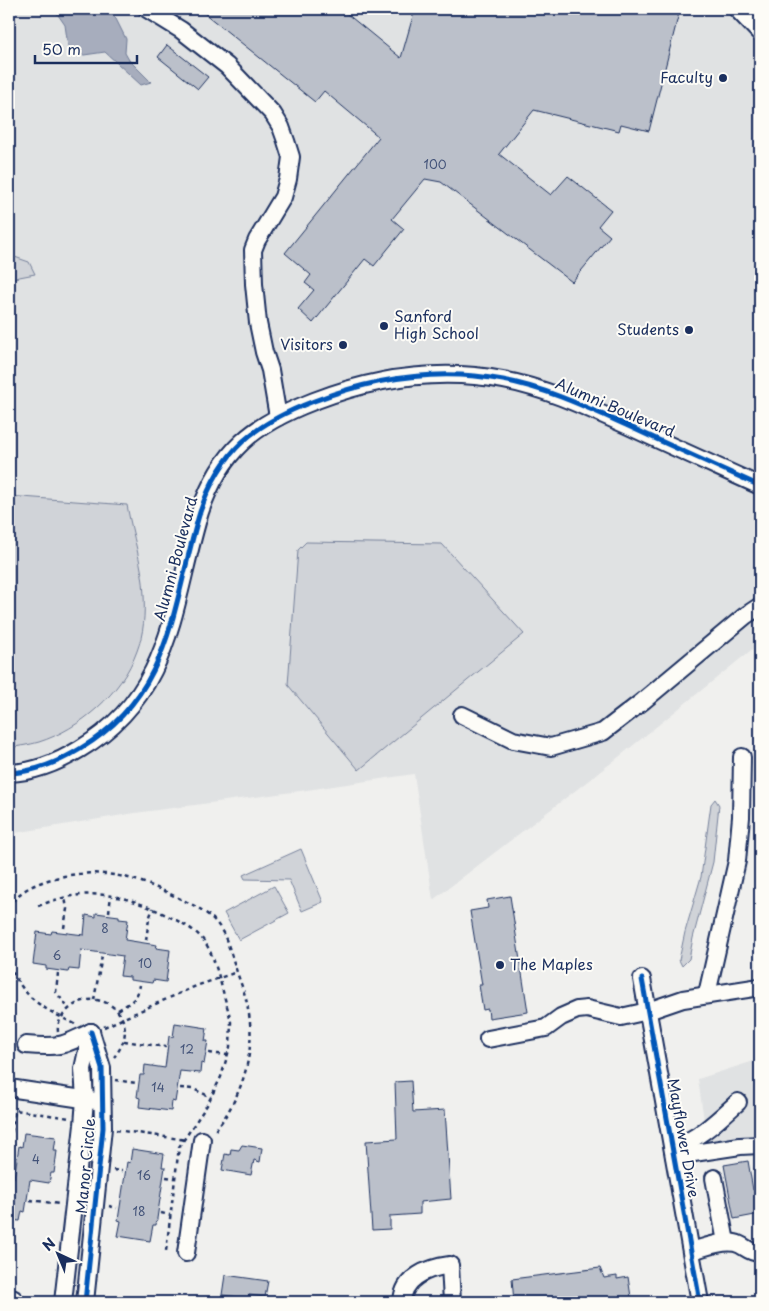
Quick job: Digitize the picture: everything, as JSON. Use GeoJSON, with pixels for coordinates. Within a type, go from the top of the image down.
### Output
{"type":"FeatureCollection","features":[{"type":"Feature","properties":{"kind":"street"},"geometry":{"type":"LineString","coordinates":[[147,9],[181,30],[227,66],[273,114],[281,127],[286,141],[291,157],[284,197],[261,233],[253,250],[258,323],[270,370],[278,417]]}},
{"type":"Feature","properties":{"kind":"street"},"geometry":{"type":"LineString","coordinates":[[737,9],[760,33]]}},
{"type":"Feature","properties":{"kind":"street","name":"Alumni Boulevard"},"geometry":{"type":"LineString","coordinates":[[9,773],[36,769],[76,752],[112,726],[141,694],[154,672],[169,633],[194,532],[213,478],[242,441],[278,417],[328,395],[411,376],[475,376],[502,379],[580,404],[760,486]]}},
{"type":"Feature","properties":{"kind":"street"},"geometry":{"type":"LineString","coordinates":[[462,715],[513,740],[551,747],[603,732],[644,701],[745,616],[760,606]]}},
{"type":"Feature","properties":{"kind":"street"},"geometry":{"type":"LineString","coordinates":[[707,994],[737,861],[741,817],[742,757]]}},
{"type":"Feature","properties":{"kind":"street","name":"Mayflower Drive"},"geometry":{"type":"LineString","coordinates":[[642,979],[700,1302]]}},
{"type":"Feature","properties":{"kind":"street"},"geometry":{"type":"LineString","coordinates":[[488,1038],[546,1028],[561,1017],[577,1010],[587,1009],[621,1017],[648,1011],[683,999],[707,994],[760,988]]}},
{"type":"Feature","properties":{"kind":"street"},"geometry":{"type":"LineString","coordinates":[[541,1044],[546,1028]]}},
{"type":"Feature","properties":{"kind":"street"},"geometry":{"type":"LineString","coordinates":[[26,1045],[50,1047],[66,1045],[92,1032]]}},
{"type":"Feature","properties":{"kind":"street","name":"Manor Circle"},"geometry":{"type":"LineString","coordinates":[[63,1302],[85,1100],[82,1069],[92,1032]]}},
{"type":"Feature","properties":{"kind":"street","name":"Manor Circle"},"geometry":{"type":"LineString","coordinates":[[85,1302],[103,1128],[102,1068],[92,1032]]}},
{"type":"Feature","properties":{"kind":"street"},"geometry":{"type":"LineString","coordinates":[[9,1088],[103,1102]]}},
{"type":"Feature","properties":{"kind":"street"},"geometry":{"type":"LineString","coordinates":[[673,1152],[705,1132],[738,1102]]}},
{"type":"Feature","properties":{"kind":"street"},"geometry":{"type":"LineString","coordinates":[[186,1253],[202,1140]]}},
{"type":"Feature","properties":{"kind":"street"},"geometry":{"type":"LineString","coordinates":[[673,1152],[760,1145]]}},
{"type":"Feature","properties":{"kind":"street"},"geometry":{"type":"LineString","coordinates":[[714,1178],[726,1242]]}},
{"type":"Feature","properties":{"kind":"street"},"geometry":{"type":"LineString","coordinates":[[691,1251],[726,1242],[737,1243],[753,1253],[760,1253]]}},
{"type":"Feature","properties":{"kind":"street"},"geometry":{"type":"LineString","coordinates":[[402,1302],[408,1285],[413,1278],[425,1271],[450,1265],[452,1302]]}},
{"type":"Feature","properties":{"kind":"path"},"geometry":{"type":"LineString","coordinates":[[9,908],[17,896],[26,889],[58,878],[99,872],[138,880],[184,900],[212,918],[223,934],[248,1009],[250,1026],[248,1061],[242,1084],[222,1121],[214,1132],[202,1140],[103,1128]]}},
{"type":"Feature","properties":{"kind":"path"},"geometry":{"type":"LineString","coordinates":[[38,906],[65,897],[89,893],[125,898],[153,908],[191,928],[200,936],[210,951],[231,1022],[228,1055],[221,1078],[212,1097],[179,1147],[166,1252]]}},
{"type":"Feature","properties":{"kind":"path"},"geometry":{"type":"LineString","coordinates":[[108,912],[111,895]]}},
{"type":"Feature","properties":{"kind":"path"},"geometry":{"type":"LineString","coordinates":[[64,928],[65,897]]}},
{"type":"Feature","properties":{"kind":"path"},"geometry":{"type":"LineString","coordinates":[[146,940],[149,919],[153,908]]}},
{"type":"Feature","properties":{"kind":"path"},"geometry":{"type":"LineString","coordinates":[[94,1000],[102,956]]}},
{"type":"Feature","properties":{"kind":"path"},"geometry":{"type":"LineString","coordinates":[[9,964],[21,988],[36,1002],[55,1014],[92,1032],[196,986],[237,972]]}},
{"type":"Feature","properties":{"kind":"path"},"geometry":{"type":"LineString","coordinates":[[58,973],[56,992],[68,1009]]}},
{"type":"Feature","properties":{"kind":"path"},"geometry":{"type":"LineString","coordinates":[[118,1010],[136,999],[140,985]]}},
{"type":"Feature","properties":{"kind":"path"},"geometry":{"type":"LineString","coordinates":[[124,1041],[166,1047]]}},
{"type":"Feature","properties":{"kind":"path"},"geometry":{"type":"LineString","coordinates":[[209,1053],[228,1055]]}},
{"type":"Feature","properties":{"kind":"path"},"geometry":{"type":"LineString","coordinates":[[110,1080],[136,1083]]}},
{"type":"Feature","properties":{"kind":"path"},"geometry":{"type":"LineString","coordinates":[[180,1088],[193,1089],[212,1097]]}},
{"type":"Feature","properties":{"kind":"path"},"geometry":{"type":"LineString","coordinates":[[9,1148],[15,1110],[75,1119]]}},
{"type":"Feature","properties":{"kind":"path"},"geometry":{"type":"LineString","coordinates":[[9,1155],[15,1156]]}},
{"type":"Feature","properties":{"kind":"path"},"geometry":{"type":"LineString","coordinates":[[166,1177],[175,1178]]}},
{"type":"Feature","properties":{"kind":"path"},"geometry":{"type":"LineString","coordinates":[[30,1200],[68,1205]]}},
{"type":"Feature","properties":{"kind":"path"},"geometry":{"type":"LineString","coordinates":[[161,1214],[170,1215]]}},
{"type":"Feature","properties":{"kind":"shaded area","name":"Sanford High School"},"geometry":{"type":"Polygon","coordinates":[[[9,9],[760,9],[760,643],[615,760],[433,900],[414,774],[135,813],[9,834],[9,9]]]}},
{"type":"Feature","properties":{"kind":"shaded area"},"geometry":{"type":"Polygon","coordinates":[[[9,255],[29,262],[35,274],[9,279],[9,255]]]}},
{"type":"Feature","properties":{"kind":"shaded area"},"geometry":{"type":"Polygon","coordinates":[[[9,496],[127,505],[142,572],[144,609],[143,630],[137,651],[121,681],[110,695],[84,719],[70,728],[39,742],[9,748],[9,496]]]}},
{"type":"Feature","properties":{"kind":"shaded area"},"geometry":{"type":"Polygon","coordinates":[[[306,542],[442,544],[524,634],[359,770],[288,685],[298,550],[306,542]]]}},
{"type":"Feature","properties":{"kind":"shaded area"},"geometry":{"type":"Polygon","coordinates":[[[715,799],[719,805],[713,862],[689,959],[682,966],[679,960],[701,877],[711,804],[715,799]]]}},
{"type":"Feature","properties":{"kind":"shaded area"},"geometry":{"type":"Polygon","coordinates":[[[301,849],[323,902],[302,911],[289,880],[245,879],[243,875],[301,849]]]}},
{"type":"Feature","properties":{"kind":"shaded area"},"geometry":{"type":"Polygon","coordinates":[[[274,886],[289,913],[239,940],[224,913],[274,886]]]}},
{"type":"Feature","properties":{"kind":"shaded area"},"geometry":{"type":"Polygon","coordinates":[[[760,1059],[760,1134],[707,1141],[698,1079],[760,1059]]]}},
{"type":"Feature","properties":{"kind":"water"},"geometry":{"type":"Polygon","coordinates":[[[54,9],[107,9],[116,19],[126,39],[125,53],[129,60],[151,82],[141,85],[105,52],[84,55],[69,53],[65,25],[54,9]]]}},
{"type":"Feature","properties":{"kind":"building"},"geometry":{"type":"Polygon","coordinates":[[[199,9],[341,9],[401,58],[415,9],[535,9],[546,12],[547,9],[680,9],[649,131],[621,124],[619,131],[534,110],[499,154],[551,195],[568,176],[611,210],[598,226],[610,236],[572,282],[441,182],[425,179],[392,219],[404,229],[374,266],[365,259],[313,323],[298,309],[314,290],[305,283],[311,275],[285,253],[379,137],[324,91],[315,102],[199,9]]]}},
{"type":"Feature","properties":{"kind":"building"},"geometry":{"type":"Polygon","coordinates":[[[167,45],[208,77],[198,89],[158,57],[167,45]]]}},
{"type":"Feature","properties":{"kind":"building","name":"The Maples"},"geometry":{"type":"Polygon","coordinates":[[[510,896],[528,1012],[489,1018],[488,1009],[483,1010],[479,985],[482,985],[470,911],[488,908],[487,900],[510,896]]]}},
{"type":"Feature","properties":{"kind":"building"},"geometry":{"type":"Polygon","coordinates":[[[96,913],[119,916],[119,919],[128,920],[125,940],[157,945],[156,948],[170,950],[166,982],[153,980],[152,983],[130,980],[130,977],[120,976],[123,956],[81,950],[79,970],[69,969],[68,972],[46,969],[46,966],[33,964],[37,932],[51,934],[52,931],[84,935],[86,915],[96,917],[96,913]]]}},
{"type":"Feature","properties":{"kind":"building"},"geometry":{"type":"Polygon","coordinates":[[[175,1023],[207,1028],[205,1041],[208,1041],[204,1064],[201,1063],[200,1073],[180,1071],[175,1102],[172,1101],[171,1111],[139,1107],[140,1098],[137,1097],[140,1075],[144,1075],[145,1065],[165,1068],[169,1036],[173,1037],[175,1023]]]}},
{"type":"Feature","properties":{"kind":"building"},"geometry":{"type":"Polygon","coordinates":[[[411,1081],[413,1112],[445,1110],[451,1199],[420,1202],[420,1214],[390,1216],[390,1229],[372,1230],[366,1141],[397,1139],[395,1082],[411,1081]]]}},
{"type":"Feature","properties":{"kind":"building"},"geometry":{"type":"Polygon","coordinates":[[[24,1133],[56,1137],[54,1151],[57,1151],[54,1173],[51,1173],[49,1183],[30,1180],[25,1212],[22,1211],[20,1221],[9,1220],[9,1177],[14,1178],[19,1146],[22,1147],[24,1133]]]}},
{"type":"Feature","properties":{"kind":"building"},"geometry":{"type":"Polygon","coordinates":[[[242,1145],[262,1148],[260,1162],[254,1160],[251,1175],[222,1170],[225,1154],[230,1155],[231,1149],[239,1150],[242,1145]]]}},
{"type":"Feature","properties":{"kind":"building"},"geometry":{"type":"Polygon","coordinates":[[[132,1149],[164,1154],[162,1167],[165,1167],[156,1225],[153,1225],[150,1241],[118,1236],[121,1221],[118,1220],[127,1162],[130,1163],[132,1149]]]}},
{"type":"Feature","properties":{"kind":"building"},"geometry":{"type":"Polygon","coordinates":[[[748,1161],[753,1190],[760,1188],[760,1214],[734,1219],[724,1165],[748,1161]]]}},
{"type":"Feature","properties":{"kind":"building"},"geometry":{"type":"Polygon","coordinates":[[[600,1268],[604,1278],[617,1276],[617,1279],[628,1277],[631,1297],[592,1302],[514,1302],[512,1279],[600,1268]]]}},
{"type":"Feature","properties":{"kind":"building"},"geometry":{"type":"Polygon","coordinates":[[[225,1275],[268,1281],[265,1297],[249,1295],[249,1298],[222,1295],[225,1275]]]}},
{"type":"Feature","properties":{"kind":"cycle path"},"geometry":{"type":"LineString","coordinates":[[9,773],[37,768],[72,754],[111,727],[134,702],[151,674],[164,644],[200,512],[208,490],[218,472],[229,456],[257,430],[274,419],[314,401],[360,386],[407,377],[455,375],[519,383],[581,405],[760,486]]}},
{"type":"Feature","properties":{"kind":"cycle path"},"geometry":{"type":"LineString","coordinates":[[642,979],[700,1302]]}},
{"type":"Feature","properties":{"kind":"cycle path"},"geometry":{"type":"LineString","coordinates":[[85,1302],[103,1128],[102,1068],[91,1032]]}},
{"type":"Feature","properties":{"kind":"place","name":"Faculty"},"geometry":{"type":"Point","coordinates":[723,78]}},
{"type":"Feature","properties":{"kind":"place","name":"Sanford High School"},"geometry":{"type":"Point","coordinates":[384,326]}},
{"type":"Feature","properties":{"kind":"place","name":"Students"},"geometry":{"type":"Point","coordinates":[689,330]}},
{"type":"Feature","properties":{"kind":"place","name":"Visitors"},"geometry":{"type":"Point","coordinates":[343,345]}},
{"type":"Feature","properties":{"kind":"place","name":"The Maples"},"geometry":{"type":"Point","coordinates":[500,965]}}]}
